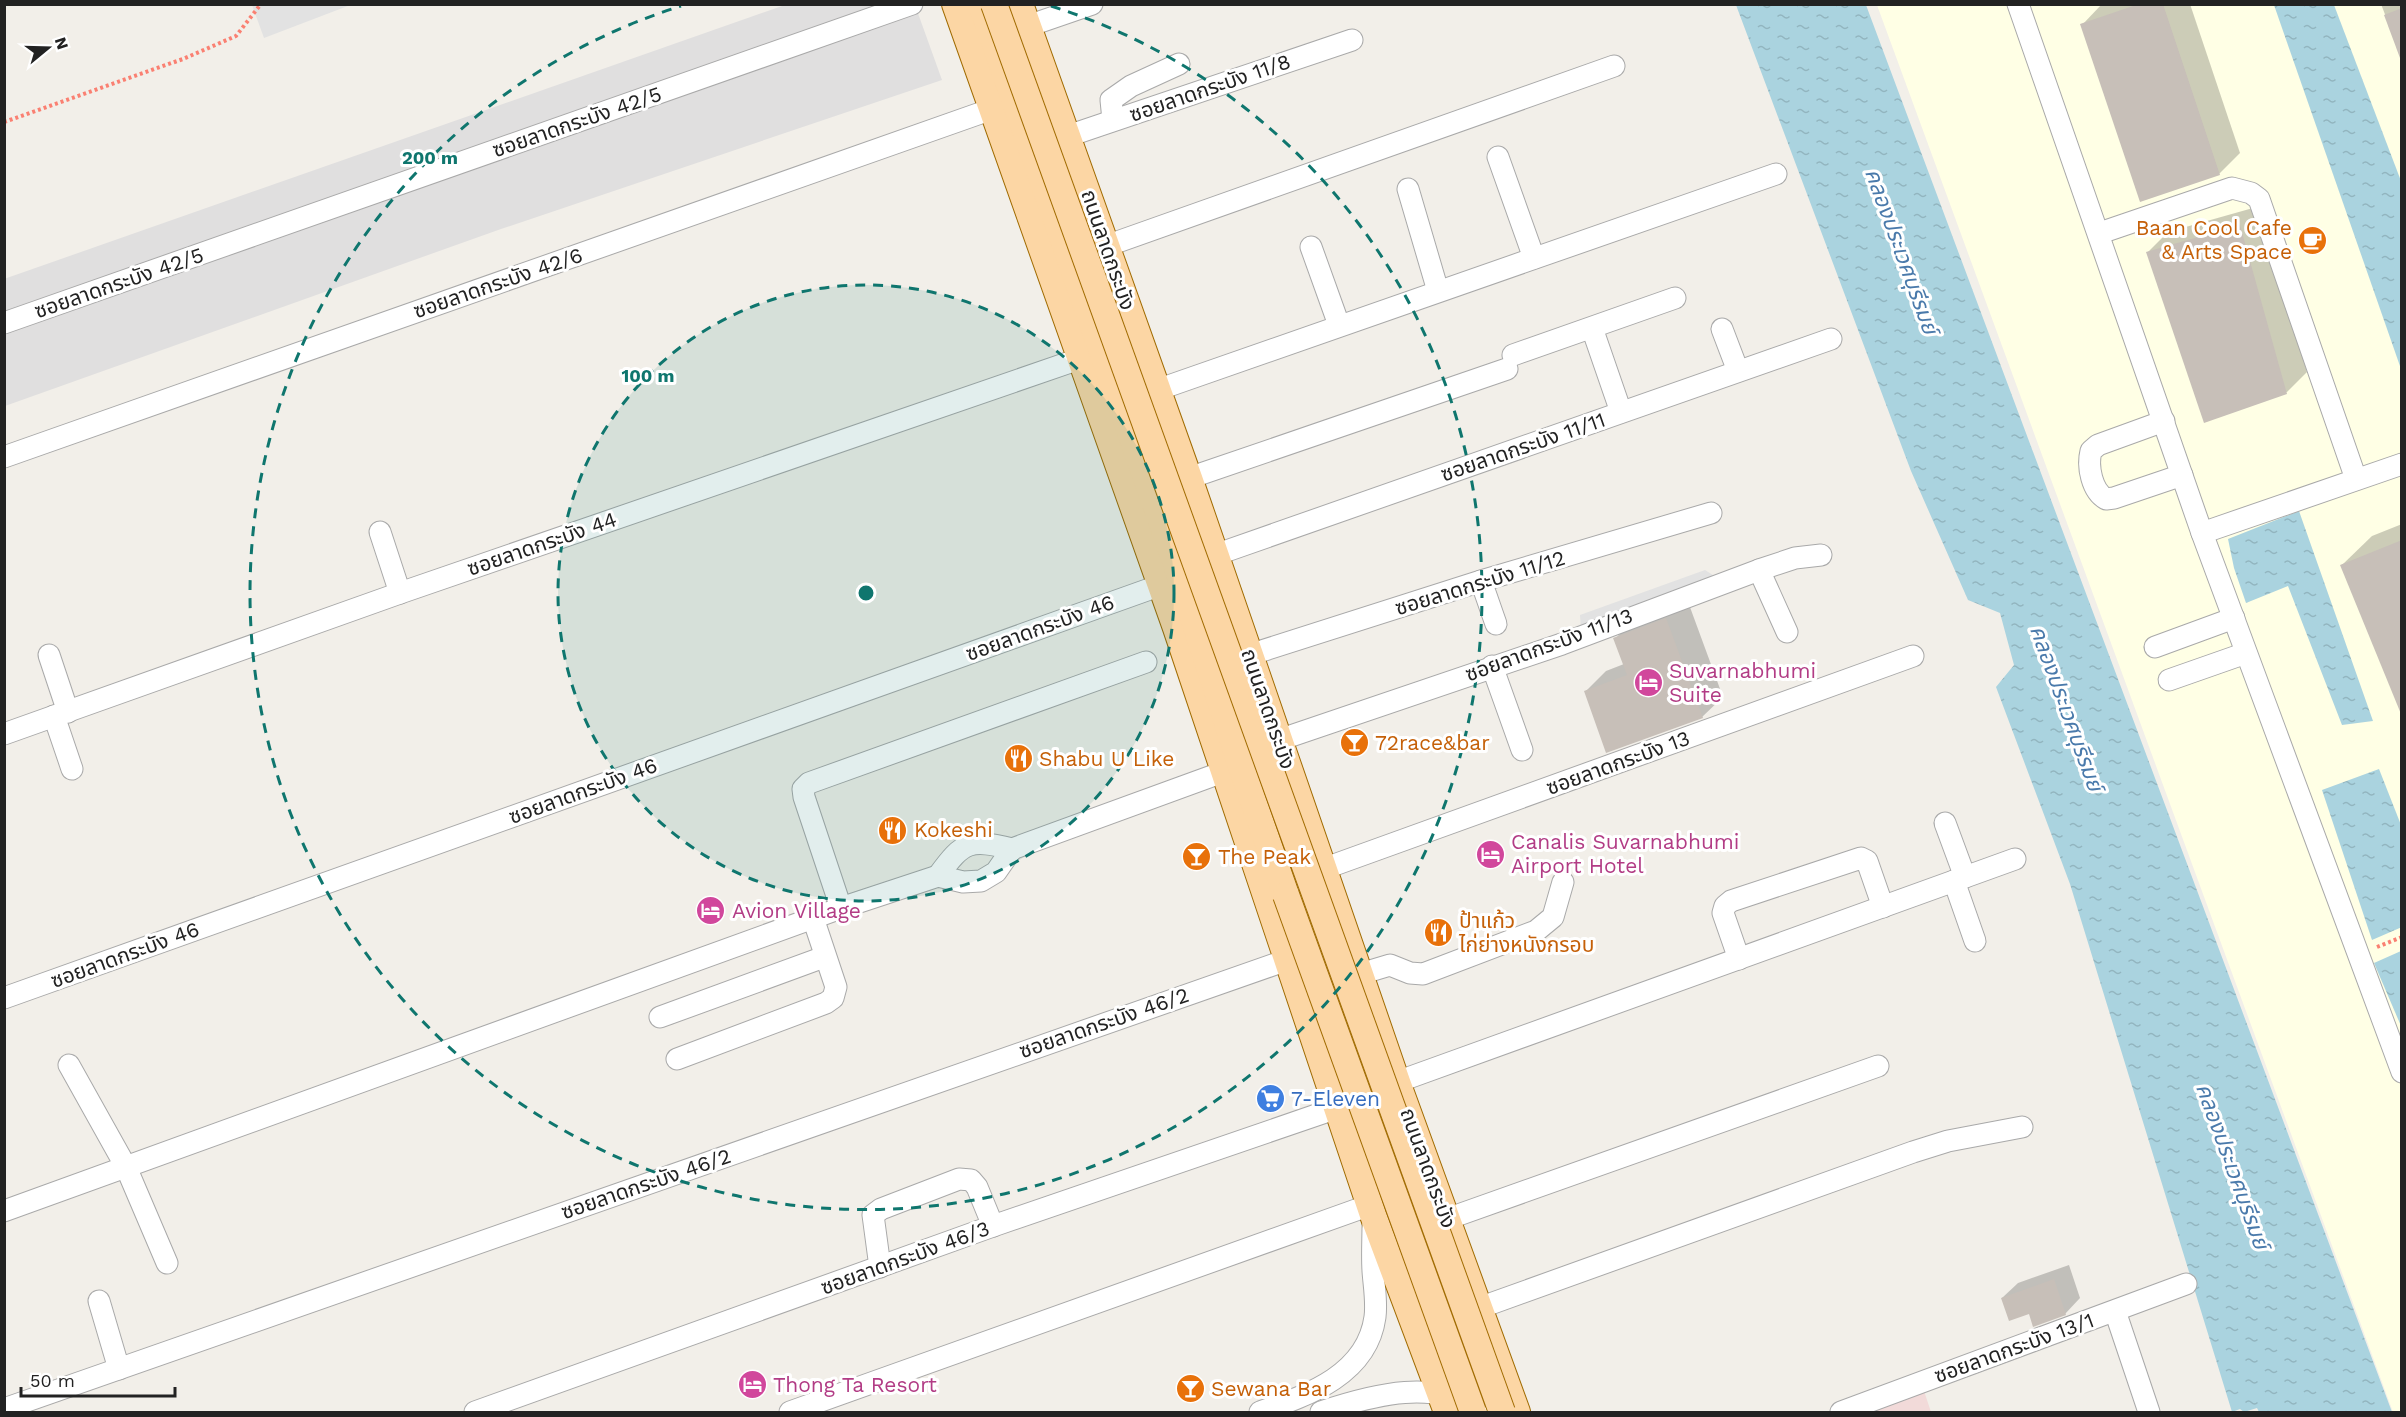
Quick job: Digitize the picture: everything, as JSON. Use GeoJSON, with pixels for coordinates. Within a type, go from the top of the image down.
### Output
{"type":"FeatureCollection","features":[{"type":"Feature","properties":{"kind":"main road"},"geometry":{"type":"LineString","coordinates":[[954,4],[1082,358],[1372,1210],[1444,1404]]}},
{"type":"Feature","properties":{"kind":"main road"},"geometry":{"type":"LineString","coordinates":[[981,4],[1178,567],[1260,824],[1473,1413]]}},
{"type":"Feature","properties":{"kind":"main road"},"geometry":{"type":"LineString","coordinates":[[994,4],[1502,1413]]}},
{"type":"Feature","properties":{"kind":"main road","name":"ถนนลาดกระบัง"},"geometry":{"type":"LineString","coordinates":[[1024,15],[1189,478],[1397,1082],[1517,1413]]}},
{"type":"Feature","properties":{"kind":"street","name":"ซอยลาดกระบัง 42/5"},"geometry":{"type":"LineString","coordinates":[[4,323],[912,4]]}},
{"type":"Feature","properties":{"kind":"street"},"geometry":{"type":"LineString","coordinates":[[1024,15],[1092,4]]}},
{"type":"Feature","properties":{"kind":"street"},"geometry":{"type":"LineString","coordinates":[[2018,4],[2100,233],[2202,533],[2402,1072]]}},
{"type":"Feature","properties":{"kind":"street","name":"ซอยลาดกระบัง 11/8"},"geometry":{"type":"LineString","coordinates":[[1068,136],[1352,40]]}},
{"type":"Feature","properties":{"kind":"street"},"geometry":{"type":"LineString","coordinates":[[1113,120],[1111,100],[1120,93],[1179,64]]}},
{"type":"Feature","properties":{"kind":"street"},"geometry":{"type":"LineString","coordinates":[[1106,246],[1614,66]]}},
{"type":"Feature","properties":{"kind":"street","name":"ซอยลาดกระบัง 42/6"},"geometry":{"type":"LineString","coordinates":[[4,457],[992,110]]}},
{"type":"Feature","properties":{"kind":"street"},"geometry":{"type":"LineString","coordinates":[[1498,157],[1534,258]]}},
{"type":"Feature","properties":{"kind":"street"},"geometry":{"type":"LineString","coordinates":[[1157,390],[1776,174]]}},
{"type":"Feature","properties":{"kind":"street"},"geometry":{"type":"LineString","coordinates":[[2100,233],[2232,188],[2251,193],[2259,199],[2265,208],[2356,479]]}},
{"type":"Feature","properties":{"kind":"street"},"geometry":{"type":"LineString","coordinates":[[1408,189],[1438,291]]}},
{"type":"Feature","properties":{"kind":"street"},"geometry":{"type":"LineString","coordinates":[[1311,247],[1339,326]]}},
{"type":"Feature","properties":{"kind":"street"},"geometry":{"type":"LineString","coordinates":[[1189,478],[1510,362],[1592,327],[1675,298]]}},
{"type":"Feature","properties":{"kind":"street"},"geometry":{"type":"LineString","coordinates":[[1592,327],[1621,412]]}},
{"type":"Feature","properties":{"kind":"street"},"geometry":{"type":"LineString","coordinates":[[1722,329],[1738,371]]}},
{"type":"Feature","properties":{"kind":"street","name":"ซอยลาดกระบัง 11/11"},"geometry":{"type":"LineString","coordinates":[[1215,555],[1831,339]]}},
{"type":"Feature","properties":{"kind":"street","name":"ซอยลาดกระบัง 44"},"geometry":{"type":"LineString","coordinates":[[4,734],[400,593],[1082,358]]}},
{"type":"Feature","properties":{"kind":"street"},"geometry":{"type":"LineString","coordinates":[[2164,421],[2098,445],[2091,451],[2090,467],[2097,490],[2106,499],[2114,498],[2182,475]]}},
{"type":"Feature","properties":{"kind":"street"},"geometry":{"type":"LineString","coordinates":[[2202,533],[2402,464]]}},
{"type":"Feature","properties":{"kind":"street","name":"ซอยลาดกระบัง 11/12"},"geometry":{"type":"LineString","coordinates":[[1249,655],[1481,581],[1711,513]]}},
{"type":"Feature","properties":{"kind":"street"},"geometry":{"type":"LineString","coordinates":[[380,532],[400,593]]}},
{"type":"Feature","properties":{"kind":"street","name":"ซอยลาดกระบัง 11/13"},"geometry":{"type":"LineString","coordinates":[[1279,740],[1562,644],[1759,570],[1796,558],[1821,555]]}},
{"type":"Feature","properties":{"kind":"street"},"geometry":{"type":"LineString","coordinates":[[1759,570],[1787,632]]}},
{"type":"Feature","properties":{"kind":"street"},"geometry":{"type":"LineString","coordinates":[[1481,581],[1496,624]]}},
{"type":"Feature","properties":{"kind":"street","name":"ซอยลาดกระบัง 46"},"geometry":{"type":"LineString","coordinates":[[4,998],[1161,585]]}},
{"type":"Feature","properties":{"kind":"street"},"geometry":{"type":"LineString","coordinates":[[2155,647],[2234,618]]}},
{"type":"Feature","properties":{"kind":"street"},"geometry":{"type":"LineString","coordinates":[[2169,680],[2246,653]]}},
{"type":"Feature","properties":{"kind":"street"},"geometry":{"type":"LineString","coordinates":[[49,656],[72,769]]}},
{"type":"Feature","properties":{"kind":"street","name":"ซอยลาดกระบัง 13"},"geometry":{"type":"LineString","coordinates":[[1323,869],[1913,656]]}},
{"type":"Feature","properties":{"kind":"street"},"geometry":{"type":"LineString","coordinates":[[841,908],[804,797],[803,789],[808,783],[1146,662]]}},
{"type":"Feature","properties":{"kind":"street"},"geometry":{"type":"LineString","coordinates":[[1492,666],[1522,750]]}},
{"type":"Feature","properties":{"kind":"street"},"geometry":{"type":"LineString","coordinates":[[938,876],[953,855],[968,844],[987,843],[1012,849],[1223,771]]}},
{"type":"Feature","properties":{"kind":"street"},"geometry":{"type":"LineString","coordinates":[[1945,823],[1975,941]]}},
{"type":"Feature","properties":{"kind":"street"},"geometry":{"type":"LineString","coordinates":[[4,1211],[841,908],[938,876],[963,882],[981,881],[996,872],[1012,849]]}},
{"type":"Feature","properties":{"kind":"street"},"geometry":{"type":"LineString","coordinates":[[1739,958],[1723,913],[1725,906],[1731,901],[1861,858],[1867,861],[1883,907]]}},
{"type":"Feature","properties":{"kind":"street"},"geometry":{"type":"LineString","coordinates":[[1397,1082],[2015,859]]}},
{"type":"Feature","properties":{"kind":"street"},"geometry":{"type":"LineString","coordinates":[[1360,974],[1390,965],[1416,975],[1423,974],[1536,931],[1553,917],[1563,882]]}},
{"type":"Feature","properties":{"kind":"street"},"geometry":{"type":"LineString","coordinates":[[677,1059],[826,1003],[833,998],[836,987],[824,957],[813,918]]}},
{"type":"Feature","properties":{"kind":"street"},"geometry":{"type":"LineString","coordinates":[[660,1017],[824,957]]}},
{"type":"Feature","properties":{"kind":"street","name":"ซอยลาดกระบัง 46/2"},"geometry":{"type":"LineString","coordinates":[[4,1409],[1287,960]]}},
{"type":"Feature","properties":{"kind":"street"},"geometry":{"type":"LineString","coordinates":[[69,1065],[126,1167],[167,1263]]}},
{"type":"Feature","properties":{"kind":"street"},"geometry":{"type":"LineString","coordinates":[[1447,1219],[1878,1066]]}},
{"type":"Feature","properties":{"kind":"street","name":"ซอยลาดกระบัง 46/3"},"geometry":{"type":"LineString","coordinates":[[475,1413],[993,1226],[1337,1108]]}},
{"type":"Feature","properties":{"kind":"street"},"geometry":{"type":"LineString","coordinates":[[1479,1308],[1913,1152],[1948,1141],[2022,1127]]}},
{"type":"Feature","properties":{"kind":"street"},"geometry":{"type":"LineString","coordinates":[[880,1267],[873,1215],[881,1209],[959,1179],[971,1180],[977,1187],[993,1226]]}},
{"type":"Feature","properties":{"kind":"street"},"geometry":{"type":"LineString","coordinates":[[789,1413],[1372,1210],[1375,1315],[1371,1339],[1353,1363],[1337,1378],[1298,1398],[1260,1413]]}},
{"type":"Feature","properties":{"kind":"street","name":"ซอยลาดกระบัง 13/1"},"geometry":{"type":"LineString","coordinates":[[1841,1413],[2186,1284]]}},
{"type":"Feature","properties":{"kind":"street"},"geometry":{"type":"LineString","coordinates":[[99,1301],[119,1369]]}},
{"type":"Feature","properties":{"kind":"street"},"geometry":{"type":"LineString","coordinates":[[2115,1311],[2149,1412]]}},
{"type":"Feature","properties":{"kind":"street"},"geometry":{"type":"LineString","coordinates":[[1444,1404],[1473,1373],[1487,1332]]}},
{"type":"Feature","properties":{"kind":"street"},"geometry":{"type":"LineString","coordinates":[[1321,1413],[1378,1395],[1411,1391],[1444,1404],[1487,1413]]}},
{"type":"Feature","properties":{"kind":"path"},"geometry":{"type":"LineString","coordinates":[[4,122],[183,59],[236,36],[261,4]]}},
{"type":"Feature","properties":{"kind":"path"},"geometry":{"type":"LineString","coordinates":[[2358,955],[2402,937]]}},
{"type":"Feature","properties":{"kind":"shaded area"},"geometry":{"type":"Polygon","coordinates":[[[252,4],[353,4],[264,38],[252,5],[252,4]]]}},
{"type":"Feature","properties":{"kind":"shaded area"},"geometry":{"type":"Polygon","coordinates":[[[785,5],[915,5],[942,80],[501,229],[5,406],[4,279],[785,5]]]}},
{"type":"Feature","properties":{"kind":"shaded area"},"geometry":{"type":"Polygon","coordinates":[[[1877,5],[2401,5],[2401,1412],[2393,1412],[1877,5]]]}},
{"type":"Feature","properties":{"kind":"shaded area"},"geometry":{"type":"Polygon","coordinates":[[[1705,570],[1719,579],[1581,631],[1580,615],[1705,570]]]}},
{"type":"Feature","properties":{"kind":"shaded area"},"geometry":{"type":"Polygon","coordinates":[[[1924,1391],[1931,1412],[1862,1412],[1924,1391]]]}},
{"type":"Feature","properties":{"kind":"water","name":"คลองประเวศบุรีรมย์"},"geometry":{"type":"Polygon","coordinates":[[[1736,5],[1866,5],[2392,1412],[2259,1412],[2257,1408],[2244,1412],[2240,1409],[2232,1412],[2070,884],[1996,687],[2014,665],[2000,613],[1968,600],[1911,471],[1736,5]]]}},
{"type":"Feature","properties":{"kind":"water"},"geometry":{"type":"Polygon","coordinates":[[[2274,5],[2334,5],[2401,181],[2401,369],[2274,5]]]}},
{"type":"Feature","properties":{"kind":"water"},"geometry":{"type":"Polygon","coordinates":[[[2299,511],[2373,721],[2342,725],[2288,586],[2246,603],[2234,568],[2228,539],[2299,511]]]}},
{"type":"Feature","properties":{"kind":"water"},"geometry":{"type":"Polygon","coordinates":[[[2379,769],[2401,825],[2402,927],[2372,940],[2322,790],[2379,769]]]}},
{"type":"Feature","properties":{"kind":"water"},"geometry":{"type":"Polygon","coordinates":[[[2401,951],[2401,1026],[2374,963],[2401,951]]]}},
{"type":"Feature","properties":{"kind":"building"},"geometry":{"type":"Polygon","coordinates":[[[2139,4],[2163,4],[2220,175],[2140,202],[2080,24],[2139,4]]]}},
{"type":"Feature","properties":{"kind":"building"},"geometry":{"type":"Polygon","coordinates":[[[2402,8],[2402,58],[2400,58],[2384,15],[2402,8]]]}},
{"type":"Feature","properties":{"kind":"building"},"geometry":{"type":"Polygon","coordinates":[[[2240,225],[2287,394],[2204,423],[2146,252],[2240,225]]]}},
{"type":"Feature","properties":{"kind":"building"},"geometry":{"type":"Polygon","coordinates":[[[2402,540],[2402,714],[2401,714],[2340,565],[2402,540]]]}},
{"type":"Feature","properties":{"kind":"building","name":"Suvarnabhumi Suite"},"geometry":{"type":"Polygon","coordinates":[[[1666,618],[1703,718],[1606,753],[1584,691],[1627,675],[1613,638],[1666,618]]]}},
{"type":"Feature","properties":{"kind":"building"},"geometry":{"type":"Polygon","coordinates":[[[2054,1279],[2066,1315],[2033,1327],[2029,1314],[2009,1321],[2001,1298],[2054,1279]]]}},
{"type":"Feature","properties":{"kind":"place","name":"Baan Cool Cafe & Arts Space"},"geometry":{"type":"Point","coordinates":[2313,240]}},
{"type":"Feature","properties":{"kind":"place","name":"Suvarnabhumi Suite"},"geometry":{"type":"Point","coordinates":[1648,683]}},
{"type":"Feature","properties":{"kind":"place","name":"72race&bar"},"geometry":{"type":"Point","coordinates":[1354,743]}},
{"type":"Feature","properties":{"kind":"place","name":"Shabu U Like"},"geometry":{"type":"Point","coordinates":[1018,759]}},
{"type":"Feature","properties":{"kind":"place","name":"Kokeshi"},"geometry":{"type":"Point","coordinates":[893,830]}},
{"type":"Feature","properties":{"kind":"place","name":"Canalis Suvarnabhumi Airport Hotel"},"geometry":{"type":"Point","coordinates":[1490,854]}},
{"type":"Feature","properties":{"kind":"place","name":"The Peak"},"geometry":{"type":"Point","coordinates":[1197,857]}},
{"type":"Feature","properties":{"kind":"place","name":"Avion Village"},"geometry":{"type":"Point","coordinates":[711,911]}},
{"type":"Feature","properties":{"kind":"place","name":"ป้าแก้ว ไก่ย่างหนังกรอบ"},"geometry":{"type":"Point","coordinates":[1438,933]}},
{"type":"Feature","properties":{"kind":"place","name":"7-Eleven"},"geometry":{"type":"Point","coordinates":[1270,1099]}},
{"type":"Feature","properties":{"kind":"place","name":"Thong Ta Resort"},"geometry":{"type":"Point","coordinates":[752,1385]}},
{"type":"Feature","properties":{"kind":"place","name":"Sewana Bar"},"geometry":{"type":"Point","coordinates":[1190,1389]}}]}
